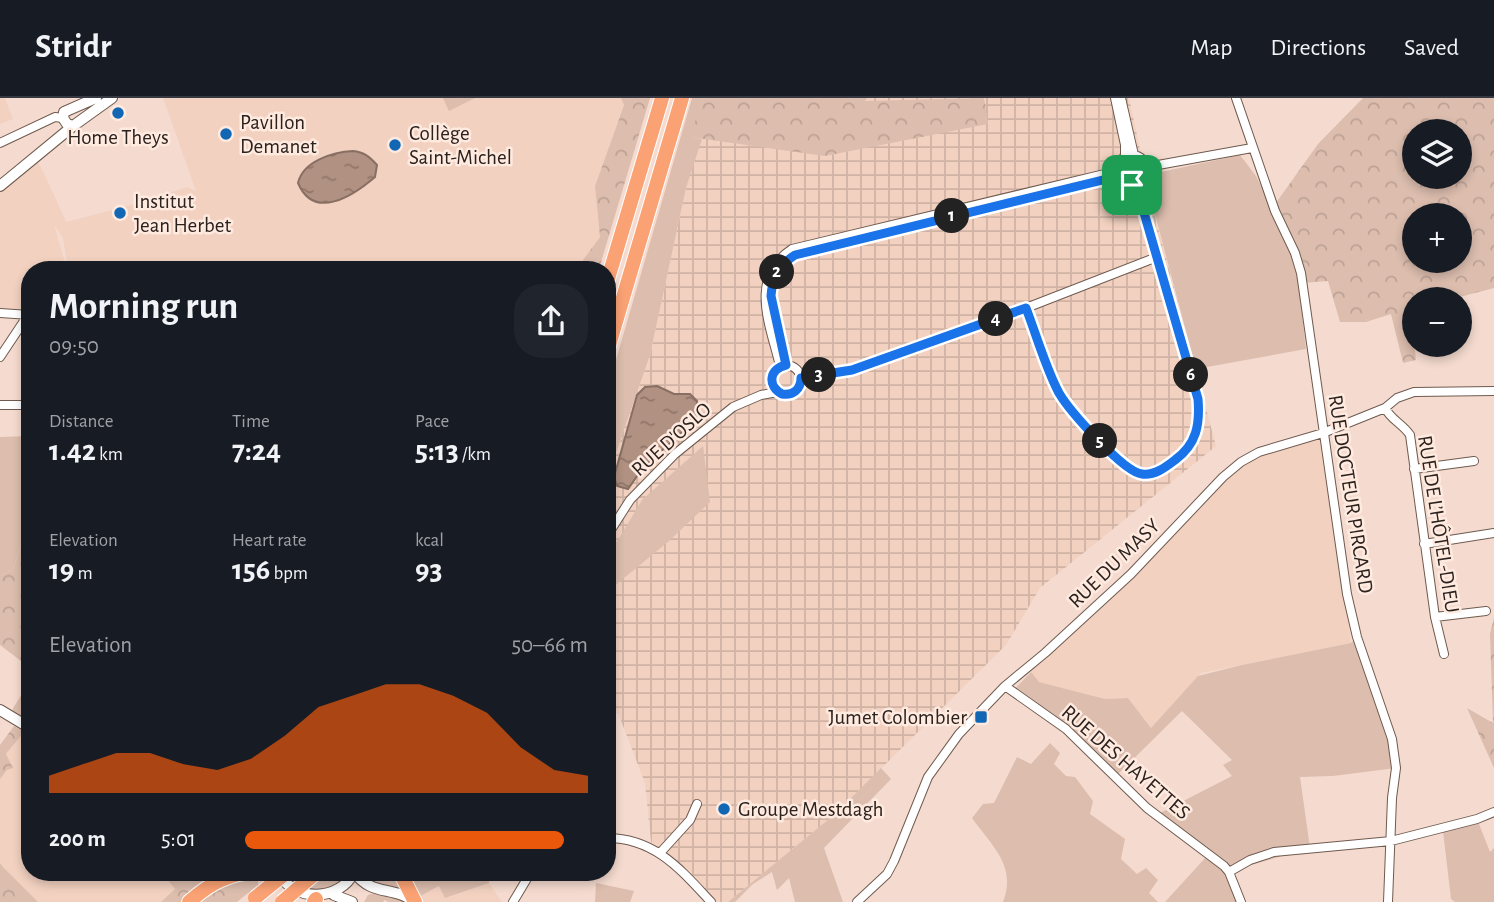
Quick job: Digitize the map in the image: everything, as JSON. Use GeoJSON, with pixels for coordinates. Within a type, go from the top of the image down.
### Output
{"type":"FeatureCollection","features":[{"type":"Feature","properties":{"kind":"highway"},"geometry":{"type":"LineString","coordinates":[[613,261],[662,98]]}},
{"type":"Feature","properties":{"kind":"highway"},"geometry":{"type":"LineString","coordinates":[[616,322],[682,98]]}},
{"type":"Feature","properties":{"kind":"highway"},"geometry":{"type":"LineString","coordinates":[[189,902],[210,881]]}},
{"type":"Feature","properties":{"kind":"highway"},"geometry":{"type":"LineString","coordinates":[[204,888],[220,881]]}},
{"type":"Feature","properties":{"kind":"highway"},"geometry":{"type":"LineString","coordinates":[[252,900],[276,881]]}},
{"type":"Feature","properties":{"kind":"highway"},"geometry":{"type":"LineString","coordinates":[[282,902],[306,881]]}},
{"type":"Feature","properties":{"kind":"highway"},"geometry":{"type":"LineString","coordinates":[[404,881],[415,902]]}},
{"type":"Feature","properties":{"kind":"main road"},"geometry":{"type":"LineString","coordinates":[[68,124],[64,112],[96,98]]}},
{"type":"Feature","properties":{"kind":"main road"},"geometry":{"type":"LineString","coordinates":[[0,186],[68,124],[88,116],[112,98]]}},
{"type":"Feature","properties":{"kind":"main road"},"geometry":{"type":"LineString","coordinates":[[82,104],[88,110],[88,116]]}},
{"type":"Feature","properties":{"kind":"main road"},"geometry":{"type":"LineString","coordinates":[[0,710],[21,723]]}},
{"type":"Feature","properties":{"kind":"main road"},"geometry":{"type":"LineString","coordinates":[[283,881],[293,892],[315,901],[334,895],[348,881]]}},
{"type":"Feature","properties":{"kind":"main road"},"geometry":{"type":"LineString","coordinates":[[362,881],[368,887],[404,894],[415,902]]}},
{"type":"Feature","properties":{"kind":"main road"},"geometry":{"type":"LineString","coordinates":[[334,895],[352,902]]}},
{"type":"Feature","properties":{"kind":"street"},"geometry":{"type":"LineString","coordinates":[[1115,98],[1130,156]]}},
{"type":"Feature","properties":{"kind":"street"},"geometry":{"type":"LineString","coordinates":[[1121,98],[1130,156]]}},
{"type":"Feature","properties":{"kind":"street","name":"RUE DOCTEUR PIRCARD"},"geometry":{"type":"LineString","coordinates":[[1236,98],[1275,211],[1299,264],[1347,594],[1357,637],[1392,739],[1395,768],[1388,902]]}},
{"type":"Feature","properties":{"kind":"street"},"geometry":{"type":"LineString","coordinates":[[0,143],[55,117],[68,124]]}},
{"type":"Feature","properties":{"kind":"street"},"geometry":{"type":"LineString","coordinates":[[1147,167],[1252,148]]}},
{"type":"Feature","properties":{"kind":"street"},"geometry":{"type":"LineString","coordinates":[[1130,156],[1143,159],[1147,167],[1144,180],[1136,185],[1128,184],[1119,175],[1119,163],[1130,156]]}},
{"type":"Feature","properties":{"kind":"street"},"geometry":{"type":"LineString","coordinates":[[783,365],[771,296],[772,285],[785,262],[795,255],[1119,175]]}},
{"type":"Feature","properties":{"kind":"street"},"geometry":{"type":"LineString","coordinates":[[1026,308],[1059,393],[1085,426],[1134,472],[1145,475],[1163,469],[1183,454],[1195,437],[1200,419],[1198,399],[1136,185]]}},
{"type":"Feature","properties":{"kind":"street"},"geometry":{"type":"LineString","coordinates":[[801,378],[852,370],[1026,308],[1157,257]]}},
{"type":"Feature","properties":{"kind":"street"},"geometry":{"type":"LineString","coordinates":[[0,313],[21,314]]}},
{"type":"Feature","properties":{"kind":"street"},"geometry":{"type":"LineString","coordinates":[[0,357],[21,327]]}},
{"type":"Feature","properties":{"kind":"street"},"geometry":{"type":"LineString","coordinates":[[783,365],[796,369],[801,378],[799,388],[792,394],[777,392],[771,383],[776,369],[783,365]]}},
{"type":"Feature","properties":{"kind":"street","name":"RUE DU MASY"},"geometry":{"type":"LineString","coordinates":[[857,902],[887,874],[925,783],[944,751],[1005,686],[1045,653],[1131,573],[1241,461],[1259,452],[1323,433],[1385,408],[1397,398],[1414,392],[1494,391]]}},
{"type":"Feature","properties":{"kind":"street","name":"RUE D'OSLO"},"geometry":{"type":"LineString","coordinates":[[616,522],[630,500],[675,454],[733,407],[761,395],[777,392]]}},
{"type":"Feature","properties":{"kind":"street"},"geometry":{"type":"LineString","coordinates":[[0,405],[21,405]]}},
{"type":"Feature","properties":{"kind":"street","name":"RUE DE L’HÔTEL-DIEU"},"geometry":{"type":"LineString","coordinates":[[1385,408],[1390,417],[1405,427],[1409,435],[1435,617],[1444,654]]}},
{"type":"Feature","properties":{"kind":"street"},"geometry":{"type":"LineString","coordinates":[[1414,469],[1474,461]]}},
{"type":"Feature","properties":{"kind":"street"},"geometry":{"type":"LineString","coordinates":[[1424,544],[1494,533]]}},
{"type":"Feature","properties":{"kind":"street"},"geometry":{"type":"LineString","coordinates":[[1435,617],[1486,611]]}},
{"type":"Feature","properties":{"kind":"street","name":"RUE DES HAYETTES"},"geometry":{"type":"LineString","coordinates":[[1005,686],[1066,729],[1147,808],[1229,872]]}},
{"type":"Feature","properties":{"kind":"street"},"geometry":{"type":"LineString","coordinates":[[660,853],[691,820],[697,804]]}},
{"type":"Feature","properties":{"kind":"street"},"geometry":{"type":"LineString","coordinates":[[1241,902],[1229,872],[1250,860],[1275,852],[1391,841],[1477,819],[1494,812]]}},
{"type":"Feature","properties":{"kind":"street"},"geometry":{"type":"LineString","coordinates":[[616,839],[639,843],[660,853],[685,874],[711,902]]}},
{"type":"Feature","properties":{"kind":"street"},"geometry":{"type":"LineString","coordinates":[[513,902],[526,881]]}},
{"type":"Feature","properties":{"kind":"shaded area"},"geometry":{"type":"Polygon","coordinates":[[[0,98],[5,98],[13,119],[0,124],[0,98]]]}},
{"type":"Feature","properties":{"kind":"shaded area","name":"Collège Saint-Michel"},"geometry":{"type":"Polygon","coordinates":[[[163,98],[621,98],[624,104],[595,186],[600,237],[583,261],[67,261],[63,238],[54,225],[65,261],[21,261],[21,311],[0,308],[0,189],[35,157],[66,222],[187,187],[196,191],[163,98]]]}},
{"type":"Feature","properties":{"kind":"shaded area"},"geometry":{"type":"Polygon","coordinates":[[[714,98],[1129,98],[1152,205],[1216,446],[1040,588],[1006,645],[835,814],[728,902],[716,902],[651,842],[645,783],[616,714],[616,453],[650,355],[686,188],[714,98]]]}},
{"type":"Feature","properties":{"kind":"shaded area"},"geometry":{"type":"Polygon","coordinates":[[[1323,433],[1351,643],[1201,673],[1151,728],[1128,698],[1105,699],[1039,682],[1028,668],[1162,543],[1247,458],[1323,433]]]}},
{"type":"Feature","properties":{"kind":"shaded area"},"geometry":{"type":"Polygon","coordinates":[[[21,736],[21,881],[168,881],[175,889],[161,902],[38,902],[0,863],[0,779],[7,770],[6,754],[21,736]]]}},
{"type":"Feature","properties":{"kind":"shaded area"},"geometry":{"type":"Polygon","coordinates":[[[489,883],[502,902],[419,902],[417,898],[440,886],[446,898],[489,883]]]}},
{"type":"Feature","properties":{"kind":"green space"},"geometry":{"type":"Polygon","coordinates":[[[443,98],[475,98],[449,111],[443,98]]]}},
{"type":"Feature","properties":{"kind":"green space"},"geometry":{"type":"Polygon","coordinates":[[[621,98],[650,98],[601,261],[583,261],[600,237],[595,186],[624,105],[621,98]]]}},
{"type":"Feature","properties":{"kind":"green space"},"geometry":{"type":"Polygon","coordinates":[[[692,98],[703,98],[691,137],[702,139],[686,188],[650,355],[616,453],[616,360],[692,98]]]}},
{"type":"Feature","properties":{"kind":"green space"},"geometry":{"type":"Polygon","coordinates":[[[703,98],[867,98],[865,101],[984,98],[988,124],[825,156],[690,137],[703,98]]]}},
{"type":"Feature","properties":{"kind":"green space"},"geometry":{"type":"Polygon","coordinates":[[[1363,98],[1494,98],[1494,288],[1472,294],[1472,287],[1402,287],[1402,357],[1416,357],[1416,360],[1403,363],[1391,314],[1366,322],[1340,322],[1328,281],[1302,283],[1295,253],[1273,207],[1318,144],[1363,98]]]}},
{"type":"Feature","properties":{"kind":"green space"},"geometry":{"type":"Polygon","coordinates":[[[1240,155],[1256,176],[1295,253],[1306,349],[1196,369],[1147,184],[1161,172],[1240,155]]]}},
{"type":"Feature","properties":{"kind":"green space"},"geometry":{"type":"Polygon","coordinates":[[[21,436],[21,544],[13,569],[0,576],[0,437],[21,436]]]}},
{"type":"Feature","properties":{"kind":"green space"},"geometry":{"type":"Polygon","coordinates":[[[703,446],[710,502],[669,541],[616,585],[616,542],[642,500],[703,446]]]}},
{"type":"Feature","properties":{"kind":"green space"},"geometry":{"type":"Polygon","coordinates":[[[21,544],[21,661],[0,645],[0,576],[13,569],[21,544]]]}},
{"type":"Feature","properties":{"kind":"green space"},"geometry":{"type":"Polygon","coordinates":[[[1494,618],[1494,768],[1467,708],[1493,723],[1490,634],[1494,618]]]}},
{"type":"Feature","properties":{"kind":"green space"},"geometry":{"type":"Polygon","coordinates":[[[1357,637],[1392,739],[1396,768],[1300,777],[1310,848],[1230,871],[1244,902],[1165,902],[1206,857],[1156,815],[1232,776],[1223,765],[1232,760],[1182,711],[1115,777],[1061,725],[1013,691],[1031,672],[1039,682],[1105,699],[1128,698],[1151,728],[1198,676],[1351,643],[1357,637]]]}},
{"type":"Feature","properties":{"kind":"green space"},"geometry":{"type":"Polygon","coordinates":[[[21,695],[21,717],[11,712],[21,695]]]}},
{"type":"Feature","properties":{"kind":"green space"},"geometry":{"type":"Polygon","coordinates":[[[14,726],[21,730],[21,736],[6,754],[13,768],[7,770],[0,779],[0,745],[14,726]]]}},
{"type":"Feature","properties":{"kind":"green space"},"geometry":{"type":"Polygon","coordinates":[[[1050,743],[1060,753],[1054,764],[1066,776],[1075,777],[1093,801],[1090,814],[1125,839],[1121,859],[1137,874],[1146,868],[1158,880],[1149,893],[1158,902],[1003,902],[1007,889],[1005,867],[972,818],[983,804],[994,803],[1017,757],[1031,764],[1050,743]]]}},
{"type":"Feature","properties":{"kind":"green space"},"geometry":{"type":"Polygon","coordinates":[[[881,768],[891,779],[824,848],[843,902],[795,902],[789,878],[777,890],[772,872],[753,884],[735,902],[728,902],[835,814],[881,768]]]}},
{"type":"Feature","properties":{"kind":"green space"},"geometry":{"type":"Polygon","coordinates":[[[1477,819],[1490,852],[1494,848],[1494,902],[1455,902],[1451,899],[1443,831],[1477,819]]]}},
{"type":"Feature","properties":{"kind":"green space"},"geometry":{"type":"Polygon","coordinates":[[[0,863],[3,867],[38,902],[0,902],[0,863]]]}},
{"type":"Feature","properties":{"kind":"green space"},"geometry":{"type":"Polygon","coordinates":[[[168,881],[206,881],[185,902],[161,902],[175,889],[168,881]]]}},
{"type":"Feature","properties":{"kind":"green space"},"geometry":{"type":"Polygon","coordinates":[[[239,881],[258,881],[258,885],[237,902],[198,902],[216,887],[239,881]]]}},
{"type":"Feature","properties":{"kind":"green space"},"geometry":{"type":"Polygon","coordinates":[[[291,881],[341,881],[316,899],[291,881]]]}},
{"type":"Feature","properties":{"kind":"green space"},"geometry":{"type":"Polygon","coordinates":[[[367,881],[397,881],[405,890],[371,885],[367,881]]]}},
{"type":"Feature","properties":{"kind":"green space"},"geometry":{"type":"Polygon","coordinates":[[[408,881],[489,881],[445,898],[439,886],[417,898],[408,881]]]}},
{"type":"Feature","properties":{"kind":"green space"},"geometry":{"type":"Polygon","coordinates":[[[596,883],[634,891],[630,902],[595,902],[596,883]]]}},
{"type":"Feature","properties":{"kind":"green space"},"geometry":{"type":"Polygon","coordinates":[[[378,892],[410,902],[364,902],[368,895],[378,892]]]}},
{"type":"Feature","properties":{"kind":"water"},"geometry":{"type":"Polygon","coordinates":[[[353,151],[366,155],[377,165],[375,177],[356,191],[334,201],[314,201],[305,194],[298,183],[301,175],[312,163],[337,153],[353,151]]]}},
{"type":"Feature","properties":{"kind":"water"},"geometry":{"type":"Polygon","coordinates":[[[657,386],[674,394],[690,394],[697,401],[696,419],[642,469],[628,489],[617,486],[616,470],[637,395],[645,387],[657,386]]]}},
{"type":"Feature","properties":{"kind":"place","name":"Home Theys"},"geometry":{"type":"Point","coordinates":[118,113]}},
{"type":"Feature","properties":{"kind":"place","name":"Pavillon Demanet"},"geometry":{"type":"Point","coordinates":[226,134]}},
{"type":"Feature","properties":{"kind":"place","name":"Collège Saint-Michel"},"geometry":{"type":"Point","coordinates":[395,145]}},
{"type":"Feature","properties":{"kind":"place","name":"Institut Jean Herbet"},"geometry":{"type":"Point","coordinates":[120,213]}},
{"type":"Feature","properties":{"kind":"place","name":"Jumet Colombier"},"geometry":{"type":"Point","coordinates":[981,717]}},
{"type":"Feature","properties":{"kind":"place","name":"Groupe Mestdagh"},"geometry":{"type":"Point","coordinates":[724,809]}},
{"type":"Feature","properties":{"kind":"route"},"geometry":{"type":"LineString","coordinates":[[1111,178],[1132,185],[1136,185],[1198,399],[1200,419],[1195,437],[1183,454],[1163,469],[1145,475],[1134,472],[1085,426],[1059,393],[1026,308],[852,370],[801,378],[799,388],[792,394],[777,392],[771,383],[776,369],[786,365],[771,296],[772,285],[776,273],[795,255],[1111,178]]}}]}
